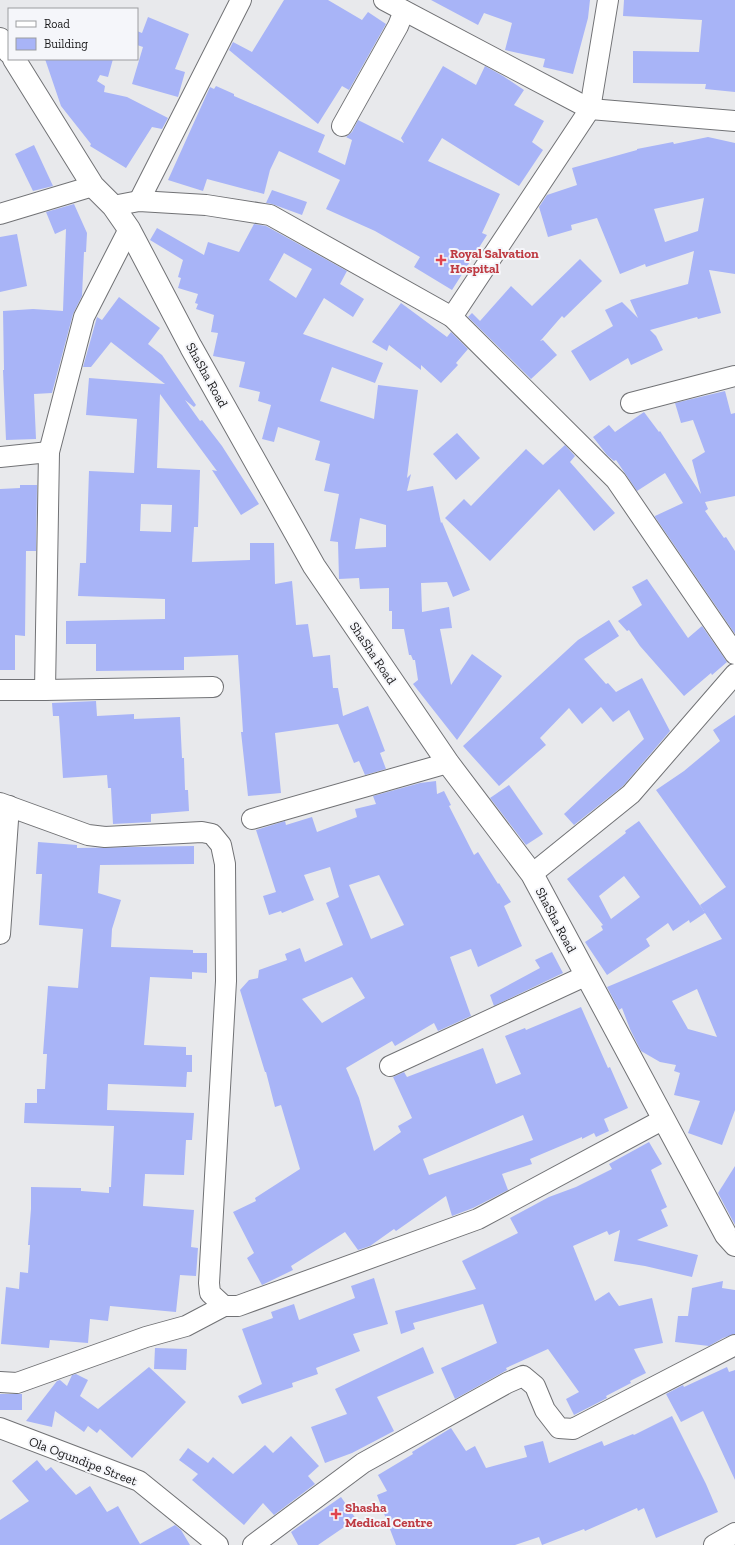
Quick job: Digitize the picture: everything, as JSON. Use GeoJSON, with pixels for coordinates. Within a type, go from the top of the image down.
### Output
{"type":"FeatureCollection","features":[{"type":"Feature","properties":{"kind":"street"},"geometry":{"type":"LineString","coordinates":[[139,201],[241,0]]}},
{"type":"Feature","properties":{"kind":"street"},"geometry":{"type":"LineString","coordinates":[[452,317],[590,110],[608,0]]}},
{"type":"Feature","properties":{"kind":"street"},"geometry":{"type":"LineString","coordinates":[[392,4],[590,110],[735,121]]}},
{"type":"Feature","properties":{"kind":"street"},"geometry":{"type":"LineString","coordinates":[[342,126],[398,26],[392,4]]}},
{"type":"Feature","properties":{"kind":"street"},"geometry":{"type":"LineString","coordinates":[[0,40],[8,51]]}},
{"type":"Feature","properties":{"kind":"street","name":"ShaSha Road"},"geometry":{"type":"LineString","coordinates":[[15,60],[93,186],[113,206],[129,228],[191,347],[314,566],[448,763],[532,874],[585,976],[726,1235],[735,1245]]}},
{"type":"Feature","properties":{"kind":"street"},"geometry":{"type":"LineString","coordinates":[[0,214],[93,186]]}},
{"type":"Feature","properties":{"kind":"street"},"geometry":{"type":"LineString","coordinates":[[113,206],[139,201],[206,206],[270,216],[452,317],[616,480],[735,654]]}},
{"type":"Feature","properties":{"kind":"street"},"geometry":{"type":"LineString","coordinates":[[45,690],[48,452],[84,317],[129,228]]}},
{"type":"Feature","properties":{"kind":"street"},"geometry":{"type":"LineString","coordinates":[[631,403],[735,376]]}},
{"type":"Feature","properties":{"kind":"street"},"geometry":{"type":"LineString","coordinates":[[0,458],[48,452]]}},
{"type":"Feature","properties":{"kind":"street"},"geometry":{"type":"LineString","coordinates":[[532,874],[631,794],[735,674]]}},
{"type":"Feature","properties":{"kind":"street"},"geometry":{"type":"LineString","coordinates":[[0,690],[213,687]]}},
{"type":"Feature","properties":{"kind":"street"},"geometry":{"type":"LineString","coordinates":[[252,819],[448,763]]}},
{"type":"Feature","properties":{"kind":"street"},"geometry":{"type":"LineString","coordinates":[[0,934],[4,805],[88,835],[105,837],[202,832],[212,834],[220,845],[225,864],[226,982],[209,1283],[210,1293],[224,1306]]}},
{"type":"Feature","properties":{"kind":"street"},"geometry":{"type":"LineString","coordinates":[[390,1066],[585,976]]}},
{"type":"Feature","properties":{"kind":"street"},"geometry":{"type":"LineString","coordinates":[[0,1382],[17,1383],[146,1337],[186,1326],[224,1306],[238,1306],[478,1219],[664,1119]]}},
{"type":"Feature","properties":{"kind":"street"},"geometry":{"type":"LineString","coordinates":[[253,1545],[363,1463],[523,1376],[535,1386],[545,1410],[559,1428],[573,1429],[735,1345]]}},
{"type":"Feature","properties":{"kind":"street","name":"Ola Ogundipe Street"},"geometry":{"type":"LineString","coordinates":[[4,1436],[139,1481],[218,1545]]}},
{"type":"Feature","properties":{"kind":"street"},"geometry":{"type":"LineString","coordinates":[[714,1545],[735,1533]]}},
{"type":"Feature","properties":{"kind":"building"},"geometry":{"type":"Polygon","coordinates":[[[284,0],[328,0],[362,20],[368,12],[386,24],[349,90],[342,86],[318,124],[229,50],[233,42],[252,52],[284,0]]]}},
{"type":"Feature","properties":{"kind":"building"},"geometry":{"type":"Polygon","coordinates":[[[431,0],[590,0],[588,18],[573,74],[543,67],[545,59],[505,50],[512,23],[484,13],[478,25],[431,0]]]}},
{"type":"Feature","properties":{"kind":"building"},"geometry":{"type":"Polygon","coordinates":[[[624,0],[735,0],[735,92],[705,89],[706,84],[633,83],[633,51],[699,52],[702,20],[623,16],[624,0]]]}},
{"type":"Feature","properties":{"kind":"building"},"geometry":{"type":"Polygon","coordinates":[[[148,17],[189,34],[175,69],[185,72],[178,97],[132,84],[143,47],[138,45],[138,31],[142,33],[148,17]]]}},
{"type":"Feature","properties":{"kind":"building"},"geometry":{"type":"Polygon","coordinates":[[[45,60],[113,60],[108,77],[100,75],[97,81],[105,86],[104,92],[127,97],[168,118],[162,129],[152,127],[126,168],[90,146],[91,144],[61,106],[45,60]]]}},
{"type":"Feature","properties":{"kind":"building"},"geometry":{"type":"Polygon","coordinates":[[[443,66],[476,85],[485,66],[524,90],[514,105],[544,121],[532,142],[543,150],[519,186],[442,138],[428,161],[500,194],[482,233],[487,235],[452,290],[414,267],[420,257],[375,231],[326,209],[340,180],[279,151],[270,170],[264,194],[207,179],[203,191],[168,180],[210,87],[214,89],[216,86],[234,94],[234,96],[325,135],[318,152],[345,165],[352,140],[346,137],[352,132],[358,120],[404,143],[401,138],[443,66]]]}},
{"type":"Feature","properties":{"kind":"building"},"geometry":{"type":"Polygon","coordinates":[[[708,137],[735,143],[735,274],[709,270],[721,313],[698,319],[697,317],[650,330],[656,336],[663,350],[631,365],[628,358],[590,381],[571,351],[613,326],[605,310],[622,302],[638,318],[630,300],[688,284],[694,251],[646,267],[645,264],[620,274],[597,218],[571,225],[572,230],[548,237],[539,207],[547,195],[577,185],[572,168],[637,149],[673,142],[674,144],[708,137]],[[704,198],[654,209],[665,242],[698,231],[704,198]]]}},
{"type":"Feature","properties":{"kind":"building"},"geometry":{"type":"Polygon","coordinates":[[[34,145],[53,186],[33,191],[15,154],[34,145]]]}},
{"type":"Feature","properties":{"kind":"building"},"geometry":{"type":"Polygon","coordinates":[[[272,190],[307,202],[302,215],[266,203],[272,190]]]}},
{"type":"Feature","properties":{"kind":"building"},"geometry":{"type":"Polygon","coordinates":[[[74,204],[87,233],[86,252],[84,252],[82,296],[73,314],[52,393],[34,394],[36,439],[6,440],[3,370],[3,311],[33,309],[63,311],[66,229],[55,234],[46,212],[74,204]]]}},
{"type":"Feature","properties":{"kind":"building"},"geometry":{"type":"Polygon","coordinates":[[[254,224],[266,226],[347,271],[340,284],[364,299],[353,317],[324,298],[303,334],[383,363],[375,383],[332,367],[320,401],[374,419],[378,385],[418,390],[407,478],[411,474],[407,491],[433,486],[441,523],[442,522],[470,590],[453,597],[447,582],[421,583],[422,612],[449,607],[452,628],[440,629],[451,685],[472,654],[502,676],[457,740],[413,684],[418,680],[415,660],[413,660],[411,655],[409,655],[404,629],[392,629],[392,611],[389,611],[389,588],[360,589],[359,578],[339,579],[338,542],[330,541],[339,494],[324,491],[330,464],[315,460],[320,441],[278,427],[274,442],[262,439],[271,405],[258,401],[260,392],[239,387],[245,362],[213,356],[218,333],[211,332],[214,315],[196,309],[198,304],[195,303],[198,294],[178,288],[181,278],[178,277],[183,260],[150,240],[157,228],[204,255],[208,242],[239,252],[254,224]],[[284,253],[269,280],[296,298],[312,269],[284,253]],[[360,518],[355,549],[386,547],[386,525],[360,518]]]}},
{"type":"Feature","properties":{"kind":"building"},"geometry":{"type":"Polygon","coordinates":[[[17,234],[27,286],[0,292],[0,237],[17,234]]]}},
{"type":"Feature","properties":{"kind":"building"},"geometry":{"type":"Polygon","coordinates":[[[580,259],[602,281],[564,318],[562,316],[540,341],[543,340],[557,355],[531,379],[468,317],[472,313],[480,321],[511,286],[532,306],[580,259]]]}},
{"type":"Feature","properties":{"kind":"building"},"geometry":{"type":"Polygon","coordinates":[[[119,297],[160,328],[148,344],[162,355],[196,405],[194,407],[185,400],[200,421],[202,420],[222,446],[259,504],[241,515],[212,470],[217,471],[160,394],[157,468],[200,470],[198,527],[194,527],[192,562],[250,560],[250,543],[274,543],[275,584],[292,581],[296,625],[308,624],[313,657],[330,655],[333,688],[338,688],[343,716],[368,706],[385,751],[380,753],[386,769],[365,775],[359,761],[354,763],[338,724],[275,733],[281,793],[248,796],[241,732],[243,732],[238,655],[184,657],[184,670],[96,671],[96,644],[66,644],[66,621],[165,619],[165,599],[78,596],[80,563],[86,563],[89,471],[134,473],[137,419],[86,415],[89,378],[165,384],[111,342],[91,367],[83,367],[97,317],[102,320],[119,297]],[[141,504],[140,531],[171,532],[172,505],[141,504]]]}},
{"type":"Feature","properties":{"kind":"building"},"geometry":{"type":"Polygon","coordinates":[[[401,303],[447,337],[451,332],[468,349],[456,363],[458,365],[441,383],[421,365],[421,370],[389,345],[387,351],[372,342],[401,303]]]}},
{"type":"Feature","properties":{"kind":"building"},"geometry":{"type":"Polygon","coordinates":[[[725,391],[731,414],[735,413],[735,496],[705,502],[708,509],[705,511],[735,551],[735,634],[655,517],[683,503],[665,473],[637,491],[616,460],[614,461],[607,455],[593,437],[609,425],[615,432],[644,412],[659,432],[660,431],[701,494],[692,460],[705,452],[693,420],[681,423],[675,403],[725,391]]]}},
{"type":"Feature","properties":{"kind":"building"},"geometry":{"type":"Polygon","coordinates":[[[457,433],[480,458],[456,480],[433,454],[457,433]]]}},
{"type":"Feature","properties":{"kind":"building"},"geometry":{"type":"Polygon","coordinates":[[[565,445],[575,456],[570,462],[615,513],[594,531],[559,489],[490,561],[445,518],[464,499],[471,506],[526,449],[543,465],[565,445]]]}},
{"type":"Feature","properties":{"kind":"building"},"geometry":{"type":"Polygon","coordinates":[[[20,485],[37,485],[36,551],[26,551],[25,636],[15,635],[15,670],[0,670],[0,489],[20,488],[20,485]]]}},
{"type":"Feature","properties":{"kind":"building"},"geometry":{"type":"Polygon","coordinates":[[[647,579],[688,638],[702,626],[727,662],[712,675],[711,673],[684,696],[640,646],[629,630],[627,631],[618,621],[642,605],[632,587],[647,579]]]}},
{"type":"Feature","properties":{"kind":"building"},"geometry":{"type":"Polygon","coordinates":[[[609,620],[619,636],[584,659],[606,684],[608,683],[616,692],[642,678],[670,731],[623,786],[574,825],[564,814],[644,739],[629,710],[613,722],[601,707],[582,724],[569,708],[540,738],[546,745],[499,786],[463,746],[578,640],[609,620]]]}},
{"type":"Feature","properties":{"kind":"building"},"geometry":{"type":"Polygon","coordinates":[[[96,701],[97,716],[134,714],[134,719],[180,717],[185,790],[188,790],[189,811],[151,814],[151,822],[113,824],[111,788],[108,788],[107,775],[63,778],[59,716],[53,716],[52,703],[96,701]]]}},
{"type":"Feature","properties":{"kind":"building"},"geometry":{"type":"Polygon","coordinates":[[[735,715],[735,1110],[722,1145],[688,1133],[700,1101],[674,1095],[680,1073],[674,1071],[676,1065],[660,1062],[641,1051],[622,1008],[619,1010],[607,987],[722,939],[705,913],[690,923],[689,920],[673,931],[668,923],[646,939],[650,946],[607,975],[585,942],[603,930],[601,926],[603,925],[567,879],[639,821],[704,911],[700,905],[726,887],[656,790],[684,771],[720,741],[713,730],[735,715]],[[624,876],[599,896],[611,919],[640,897],[624,876]],[[697,989],[672,1001],[688,1029],[717,1037],[697,989]]]}},
{"type":"Feature","properties":{"kind":"building"},"geometry":{"type":"Polygon","coordinates":[[[436,781],[437,794],[444,791],[451,805],[449,806],[474,855],[478,852],[511,902],[504,906],[522,946],[478,967],[471,949],[450,957],[471,1016],[438,1031],[434,1023],[395,1046],[392,1041],[346,1068],[359,1098],[374,1151],[401,1132],[398,1126],[412,1118],[393,1077],[404,1072],[407,1077],[483,1048],[496,1084],[521,1074],[505,1036],[525,1028],[526,1030],[581,1007],[608,1068],[610,1067],[628,1108],[604,1119],[609,1131],[596,1137],[594,1133],[582,1139],[582,1137],[530,1159],[532,1164],[502,1174],[508,1190],[473,1208],[452,1216],[446,1196],[396,1231],[394,1229],[370,1246],[358,1250],[345,1232],[291,1266],[293,1270],[262,1285],[247,1258],[254,1253],[233,1212],[256,1201],[255,1198],[300,1169],[281,1105],[275,1107],[266,1072],[240,990],[249,980],[258,978],[259,970],[287,960],[285,954],[300,948],[305,962],[343,945],[326,903],[339,897],[330,867],[304,875],[314,900],[282,913],[281,911],[269,915],[263,896],[276,892],[256,830],[285,821],[286,825],[312,817],[317,832],[357,817],[355,809],[376,804],[373,796],[420,783],[436,781]],[[379,875],[349,885],[371,939],[404,925],[379,875]],[[352,977],[302,999],[322,1023],[365,998],[352,977]],[[523,1115],[423,1159],[429,1175],[533,1140],[523,1115]]]}},
{"type":"Feature","properties":{"kind":"building"},"geometry":{"type":"Polygon","coordinates":[[[509,785],[543,834],[526,845],[490,798],[509,785]]]}},
{"type":"Feature","properties":{"kind":"building"},"geometry":{"type":"Polygon","coordinates":[[[38,842],[77,845],[77,848],[194,846],[194,864],[100,865],[98,893],[121,900],[112,929],[111,947],[193,950],[193,953],[207,953],[207,973],[192,972],[192,979],[150,977],[144,1045],[186,1047],[186,1055],[192,1055],[192,1072],[187,1072],[186,1087],[108,1084],[107,1110],[194,1113],[192,1140],[186,1140],[184,1175],[145,1174],[143,1206],[194,1210],[191,1247],[198,1248],[196,1276],[180,1275],[176,1312],[110,1306],[108,1321],[90,1319],[88,1343],[50,1340],[49,1348],[1,1344],[6,1287],[19,1289],[20,1272],[28,1273],[31,1187],[81,1188],[81,1191],[109,1193],[109,1187],[111,1187],[114,1126],[24,1123],[25,1103],[37,1103],[37,1089],[45,1089],[47,1054],[43,1054],[48,986],[78,988],[83,929],[39,925],[42,874],[36,874],[38,842]]]}},
{"type":"Feature","properties":{"kind":"building"},"geometry":{"type":"Polygon","coordinates":[[[552,952],[563,973],[494,1006],[490,995],[540,968],[535,960],[552,952]]]}},
{"type":"Feature","properties":{"kind":"building"},"geometry":{"type":"Polygon","coordinates":[[[649,1142],[662,1164],[651,1170],[667,1207],[661,1210],[668,1226],[637,1240],[698,1255],[692,1277],[645,1266],[614,1261],[620,1230],[609,1235],[607,1231],[573,1246],[595,1301],[609,1292],[619,1306],[652,1298],[663,1343],[634,1349],[646,1373],[606,1396],[607,1398],[574,1415],[566,1399],[579,1392],[548,1349],[506,1368],[507,1370],[455,1399],[441,1368],[497,1343],[483,1304],[413,1323],[415,1329],[401,1334],[395,1311],[476,1289],[462,1261],[518,1233],[510,1218],[549,1197],[576,1187],[612,1169],[609,1164],[649,1142]]]}},
{"type":"Feature","properties":{"kind":"building"},"geometry":{"type":"Polygon","coordinates":[[[735,1166],[735,1225],[718,1193],[735,1166]]]}},
{"type":"Feature","properties":{"kind":"building"},"geometry":{"type":"Polygon","coordinates":[[[374,1278],[388,1324],[353,1334],[360,1351],[316,1368],[318,1374],[292,1383],[293,1387],[242,1404],[238,1396],[262,1384],[242,1329],[273,1318],[271,1312],[294,1304],[299,1320],[355,1298],[351,1286],[374,1278]]]}},
{"type":"Feature","properties":{"kind":"building"},"geometry":{"type":"Polygon","coordinates":[[[723,1281],[722,1288],[735,1290],[735,1334],[723,1338],[709,1346],[675,1342],[678,1316],[688,1316],[692,1288],[723,1281]]]}},
{"type":"Feature","properties":{"kind":"building"},"geometry":{"type":"Polygon","coordinates":[[[423,1347],[434,1373],[377,1397],[394,1431],[352,1453],[325,1463],[311,1427],[347,1414],[335,1389],[423,1347]]]}},
{"type":"Feature","properties":{"kind":"building"},"geometry":{"type":"Polygon","coordinates":[[[155,1348],[187,1349],[186,1370],[154,1369],[155,1348]]]}},
{"type":"Feature","properties":{"kind":"building"},"geometry":{"type":"Polygon","coordinates":[[[149,1367],[186,1402],[132,1458],[100,1429],[97,1433],[88,1426],[84,1432],[55,1411],[52,1427],[26,1421],[57,1381],[60,1380],[67,1386],[72,1375],[76,1374],[88,1380],[80,1396],[98,1409],[149,1367]]]}},
{"type":"Feature","properties":{"kind":"building"},"geometry":{"type":"Polygon","coordinates":[[[727,1367],[729,1372],[735,1370],[735,1480],[703,1411],[681,1422],[666,1394],[683,1385],[684,1387],[727,1367]]]}},
{"type":"Feature","properties":{"kind":"building"},"geometry":{"type":"Polygon","coordinates":[[[0,1394],[22,1394],[22,1410],[0,1410],[0,1394]]]}},
{"type":"Feature","properties":{"kind":"building"},"geometry":{"type":"Polygon","coordinates":[[[672,1416],[706,1484],[718,1512],[656,1538],[644,1508],[638,1511],[637,1508],[585,1531],[584,1529],[542,1545],[539,1537],[515,1545],[396,1545],[377,1495],[387,1491],[378,1475],[413,1454],[412,1452],[451,1428],[466,1451],[475,1446],[486,1468],[527,1457],[524,1446],[543,1441],[549,1463],[602,1441],[604,1446],[633,1434],[634,1435],[672,1416]]]}},
{"type":"Feature","properties":{"kind":"building"},"geometry":{"type":"Polygon","coordinates":[[[291,1436],[319,1466],[308,1476],[315,1484],[274,1515],[263,1503],[244,1525],[192,1480],[198,1474],[179,1460],[188,1448],[208,1463],[213,1457],[233,1474],[265,1445],[273,1453],[291,1436]]]}},
{"type":"Feature","properties":{"kind":"building"},"geometry":{"type":"Polygon","coordinates":[[[37,1460],[46,1471],[51,1467],[76,1495],[90,1486],[107,1512],[118,1506],[140,1544],[175,1525],[181,1530],[190,1545],[0,1545],[0,1520],[29,1501],[12,1481],[37,1460]]]}},
{"type":"Feature","properties":{"kind":"building"},"geometry":{"type":"Polygon","coordinates":[[[341,1497],[356,1519],[318,1545],[298,1545],[291,1532],[341,1497]]]}},
{"type":"Feature","properties":{"kind":"place","name":"Royal Salvation Hospital"},"geometry":{"type":"Point","coordinates":[441,260]}},
{"type":"Feature","properties":{"kind":"place","name":"Shasha Medical Centre"},"geometry":{"type":"Point","coordinates":[336,1514]}}]}
